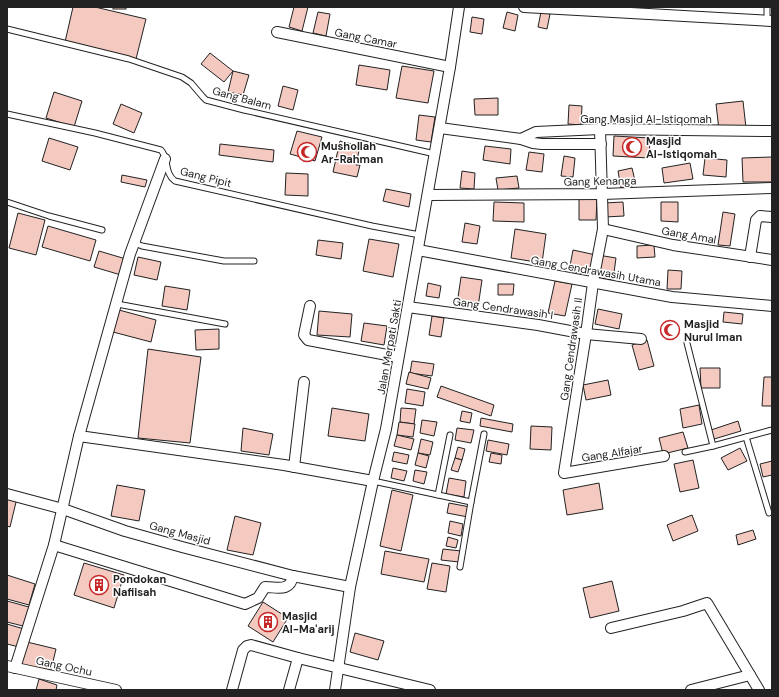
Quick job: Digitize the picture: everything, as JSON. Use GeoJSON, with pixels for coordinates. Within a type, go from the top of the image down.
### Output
{"type":"FeatureCollection","features":[{"type":"Feature","properties":{"kind":"street","name":"Jalan Merpati Sakti"},"geometry":{"type":"LineString","coordinates":[[335,690],[350,587],[386,429],[440,128],[459,7]]}},
{"type":"Feature","properties":{"kind":"street"},"geometry":{"type":"LineString","coordinates":[[524,7],[641,10],[769,21]]}},
{"type":"Feature","properties":{"kind":"street","name":"Gang Camar"},"geometry":{"type":"LineString","coordinates":[[277,32],[450,67]]}},
{"type":"Feature","properties":{"kind":"street","name":"Gang Masjid Al-Istiqomah"},"geometry":{"type":"LineString","coordinates":[[440,128],[522,139],[533,143],[542,144],[601,144]]}},
{"type":"Feature","properties":{"kind":"street","name":"Gang Masjid Al-Istiqomah"},"geometry":{"type":"LineString","coordinates":[[522,139],[536,132],[600,129],[772,130]]}},
{"type":"Feature","properties":{"kind":"street","name":"Gang Cendrawasih II"},"geometry":{"type":"LineString","coordinates":[[564,473],[593,283],[603,229],[600,129]]}},
{"type":"Feature","properties":{"kind":"street"},"geometry":{"type":"LineString","coordinates":[[11,667],[54,545],[79,436],[130,254],[165,159]]}},
{"type":"Feature","properties":{"kind":"street","name":"Gang Kenanga"},"geometry":{"type":"LineString","coordinates":[[428,195],[602,194],[772,188]]}},
{"type":"Feature","properties":{"kind":"street"},"geometry":{"type":"LineString","coordinates":[[750,258],[756,220],[760,216],[772,217]]}},
{"type":"Feature","properties":{"kind":"street","name":"Gang Amal"},"geometry":{"type":"LineString","coordinates":[[603,229],[673,245],[750,258],[772,260]]}},
{"type":"Feature","properties":{"kind":"street","name":"Gang Cendrawasih Utama"},"geometry":{"type":"LineString","coordinates":[[418,250],[672,297],[772,306]]}},
{"type":"Feature","properties":{"kind":"street"},"geometry":{"type":"LineString","coordinates":[[310,306],[304,335],[308,340],[398,357]]}},
{"type":"Feature","properties":{"kind":"street","name":"Gang Cendrawasih I"},"geometry":{"type":"LineString","coordinates":[[408,307],[538,325],[586,334],[641,339]]}},
{"type":"Feature","properties":{"kind":"street"},"geometry":{"type":"LineString","coordinates":[[294,467],[304,382]]}},
{"type":"Feature","properties":{"kind":"street"},"geometry":{"type":"LineString","coordinates":[[79,436],[294,467],[373,481]]}},
{"type":"Feature","properties":{"kind":"street","name":"Gang Alfajar"},"geometry":{"type":"LineString","coordinates":[[564,473],[664,456]]}},
{"type":"Feature","properties":{"kind":"street","name":"Gang Masjid"},"geometry":{"type":"LineString","coordinates":[[7,494],[63,509],[125,531],[293,576],[350,587]]}},
{"type":"Feature","properties":{"kind":"street"},"geometry":{"type":"LineString","coordinates":[[54,545],[245,604],[258,598],[265,587],[283,588],[289,585],[293,576]]}},
{"type":"Feature","properties":{"kind":"street"},"geometry":{"type":"LineString","coordinates":[[611,628],[683,611],[707,603],[759,690]]}},
{"type":"Feature","properties":{"kind":"street"},"geometry":{"type":"LineString","coordinates":[[232,690],[243,650],[247,646],[251,645],[430,690]]}},
{"type":"Feature","properties":{"kind":"street"},"geometry":{"type":"LineString","coordinates":[[289,690],[298,658]]}},
{"type":"Feature","properties":{"kind":"street","name":"Gang Ochu"},"geometry":{"type":"LineString","coordinates":[[11,667],[116,690]]}},
{"type":"Feature","properties":{"kind":"street"},"geometry":{"type":"LineString","coordinates":[[691,690],[750,675]]}},
{"type":"Feature","properties":{"kind":"lane"},"geometry":{"type":"LineString","coordinates":[[768,7],[769,21]]}},
{"type":"Feature","properties":{"kind":"lane","name":"Gang Balam"},"geometry":{"type":"LineString","coordinates":[[7,29],[129,60],[182,77],[191,83],[203,97],[214,102],[435,154]]}},
{"type":"Feature","properties":{"kind":"lane"},"geometry":{"type":"LineString","coordinates":[[7,114],[95,133],[161,150],[166,157],[165,159]]}},
{"type":"Feature","properties":{"kind":"lane","name":"Gang Pipit"},"geometry":{"type":"LineString","coordinates":[[165,159],[170,177],[175,181],[420,236]]}},
{"type":"Feature","properties":{"kind":"lane"},"geometry":{"type":"LineString","coordinates":[[7,202],[49,216],[102,230]]}},
{"type":"Feature","properties":{"kind":"lane"},"geometry":{"type":"LineString","coordinates":[[135,243],[142,246],[224,261],[254,261]]}},
{"type":"Feature","properties":{"kind":"lane"},"geometry":{"type":"LineString","coordinates":[[117,304],[225,324]]}},
{"type":"Feature","properties":{"kind":"lane"},"geometry":{"type":"LineString","coordinates":[[687,343],[713,446]]}},
{"type":"Feature","properties":{"kind":"lane"},"geometry":{"type":"LineString","coordinates":[[685,452],[772,430]]}},
{"type":"Feature","properties":{"kind":"lane"},"geometry":{"type":"LineString","coordinates":[[460,567],[484,434]]}},
{"type":"Feature","properties":{"kind":"lane"},"geometry":{"type":"LineString","coordinates":[[438,495],[450,435]]}},
{"type":"Feature","properties":{"kind":"lane"},"geometry":{"type":"LineString","coordinates":[[746,437],[769,513]]}},
{"type":"Feature","properties":{"kind":"lane"},"geometry":{"type":"LineString","coordinates":[[373,481],[471,502]]}},
{"type":"Feature","properties":{"kind":"building"},"geometry":{"type":"Polygon","coordinates":[[[73,7],[95,7],[146,19],[136,59],[65,42],[73,7]]]}},
{"type":"Feature","properties":{"kind":"building"},"geometry":{"type":"Polygon","coordinates":[[[113,7],[126,7],[126,9],[113,9],[113,7]]]}},
{"type":"Feature","properties":{"kind":"building"},"geometry":{"type":"Polygon","coordinates":[[[294,7],[308,7],[302,31],[289,27],[294,7]]]}},
{"type":"Feature","properties":{"kind":"building"},"geometry":{"type":"Polygon","coordinates":[[[318,12],[330,14],[326,36],[313,33],[318,12]]]}},
{"type":"Feature","properties":{"kind":"building"},"geometry":{"type":"Polygon","coordinates":[[[507,12],[518,15],[515,31],[503,28],[507,12]]]}},
{"type":"Feature","properties":{"kind":"building"},"geometry":{"type":"Polygon","coordinates":[[[541,12],[550,14],[547,29],[538,27],[541,12]]]}},
{"type":"Feature","properties":{"kind":"building"},"geometry":{"type":"Polygon","coordinates":[[[472,17],[484,19],[482,34],[470,32],[472,17]]]}},
{"type":"Feature","properties":{"kind":"building"},"geometry":{"type":"Polygon","coordinates":[[[210,53],[233,71],[224,82],[201,64],[210,53]]]}},
{"type":"Feature","properties":{"kind":"building"},"geometry":{"type":"Polygon","coordinates":[[[359,65],[390,70],[387,90],[356,85],[359,65]]]}},
{"type":"Feature","properties":{"kind":"building"},"geometry":{"type":"Polygon","coordinates":[[[402,66],[434,71],[428,103],[396,98],[402,66]]]}},
{"type":"Feature","properties":{"kind":"building"},"geometry":{"type":"Polygon","coordinates":[[[233,71],[249,75],[243,95],[228,92],[233,71]]]}},
{"type":"Feature","properties":{"kind":"building"},"geometry":{"type":"Polygon","coordinates":[[[283,86],[298,90],[293,110],[278,106],[283,86]]]}},
{"type":"Feature","properties":{"kind":"building"},"geometry":{"type":"Polygon","coordinates":[[[54,92],[82,101],[74,127],[46,118],[54,92]]]}},
{"type":"Feature","properties":{"kind":"building"},"geometry":{"type":"Polygon","coordinates":[[[498,98],[498,115],[475,115],[474,99],[498,98]]]}},
{"type":"Feature","properties":{"kind":"building"},"geometry":{"type":"Polygon","coordinates":[[[743,101],[746,128],[719,130],[716,104],[743,101]]]}},
{"type":"Feature","properties":{"kind":"building"},"geometry":{"type":"Polygon","coordinates":[[[121,104],[142,113],[134,133],[113,124],[121,104]]]}},
{"type":"Feature","properties":{"kind":"building"},"geometry":{"type":"Polygon","coordinates":[[[569,105],[582,106],[581,125],[568,124],[569,105]]]}},
{"type":"Feature","properties":{"kind":"building"},"geometry":{"type":"Polygon","coordinates":[[[419,115],[435,117],[431,142],[416,140],[419,115]]]}},
{"type":"Feature","properties":{"kind":"building"},"geometry":{"type":"Polygon","coordinates":[[[297,131],[322,137],[315,161],[290,154],[297,131]]]}},
{"type":"Feature","properties":{"kind":"building","name":"Masjid Al-Istiqomah"},"geometry":{"type":"Polygon","coordinates":[[[614,136],[650,138],[649,158],[613,156],[614,136]]]}},
{"type":"Feature","properties":{"kind":"building"},"geometry":{"type":"Polygon","coordinates":[[[49,138],[78,147],[70,170],[42,161],[49,138]]]}},
{"type":"Feature","properties":{"kind":"building"},"geometry":{"type":"Polygon","coordinates":[[[340,141],[360,146],[356,165],[360,165],[357,177],[333,172],[340,141]]]}},
{"type":"Feature","properties":{"kind":"building"},"geometry":{"type":"Polygon","coordinates":[[[220,144],[274,150],[273,162],[219,155],[220,144]]]}},
{"type":"Feature","properties":{"kind":"building"},"geometry":{"type":"Polygon","coordinates":[[[485,146],[511,149],[510,164],[483,160],[485,146]]]}},
{"type":"Feature","properties":{"kind":"building"},"geometry":{"type":"Polygon","coordinates":[[[529,152],[544,154],[542,172],[526,170],[529,152]]]}},
{"type":"Feature","properties":{"kind":"building"},"geometry":{"type":"Polygon","coordinates":[[[564,156],[575,158],[573,177],[561,176],[564,156]]]}},
{"type":"Feature","properties":{"kind":"building"},"geometry":{"type":"Polygon","coordinates":[[[772,157],[772,182],[743,182],[742,158],[772,157]]]}},
{"type":"Feature","properties":{"kind":"building"},"geometry":{"type":"Polygon","coordinates":[[[705,158],[727,160],[726,177],[703,175],[705,158]]]}},
{"type":"Feature","properties":{"kind":"building"},"geometry":{"type":"Polygon","coordinates":[[[690,163],[693,179],[664,183],[662,168],[690,163]]]}},
{"type":"Feature","properties":{"kind":"building"},"geometry":{"type":"Polygon","coordinates":[[[632,168],[636,185],[621,188],[618,171],[632,168]]]}},
{"type":"Feature","properties":{"kind":"building"},"geometry":{"type":"Polygon","coordinates":[[[462,171],[475,173],[474,189],[460,188],[462,171]]]}},
{"type":"Feature","properties":{"kind":"building"},"geometry":{"type":"Polygon","coordinates":[[[286,173],[308,174],[308,196],[285,195],[286,173]]]}},
{"type":"Feature","properties":{"kind":"building"},"geometry":{"type":"Polygon","coordinates":[[[122,175],[147,180],[145,187],[121,182],[122,175]]]}},
{"type":"Feature","properties":{"kind":"building"},"geometry":{"type":"Polygon","coordinates":[[[517,176],[519,188],[498,190],[496,178],[517,176]]]}},
{"type":"Feature","properties":{"kind":"building"},"geometry":{"type":"Polygon","coordinates":[[[386,189],[411,194],[409,207],[383,201],[386,189]]]}},
{"type":"Feature","properties":{"kind":"building"},"geometry":{"type":"Polygon","coordinates":[[[579,199],[597,199],[596,220],[579,220],[579,199]]]}},
{"type":"Feature","properties":{"kind":"building"},"geometry":{"type":"Polygon","coordinates":[[[494,202],[524,203],[524,222],[493,221],[494,202]]]}},
{"type":"Feature","properties":{"kind":"building"},"geometry":{"type":"Polygon","coordinates":[[[623,202],[624,216],[605,217],[604,203],[623,202]]]}},
{"type":"Feature","properties":{"kind":"building"},"geometry":{"type":"Polygon","coordinates":[[[661,202],[678,202],[678,222],[661,221],[661,202]]]}},
{"type":"Feature","properties":{"kind":"building"},"geometry":{"type":"Polygon","coordinates":[[[723,212],[735,214],[730,246],[718,245],[723,212]]]}},
{"type":"Feature","properties":{"kind":"building"},"geometry":{"type":"Polygon","coordinates":[[[18,213],[45,220],[36,255],[9,248],[18,213]]]}},
{"type":"Feature","properties":{"kind":"building"},"geometry":{"type":"Polygon","coordinates":[[[465,223],[480,226],[477,244],[462,242],[465,223]]]}},
{"type":"Feature","properties":{"kind":"building"},"geometry":{"type":"Polygon","coordinates":[[[48,226],[96,240],[90,261],[42,247],[48,226]]]}},
{"type":"Feature","properties":{"kind":"building"},"geometry":{"type":"Polygon","coordinates":[[[515,229],[546,234],[542,263],[511,258],[515,229]]]}},
{"type":"Feature","properties":{"kind":"building"},"geometry":{"type":"Polygon","coordinates":[[[369,239],[399,244],[393,277],[363,271],[369,239]]]}},
{"type":"Feature","properties":{"kind":"building"},"geometry":{"type":"Polygon","coordinates":[[[318,240],[343,243],[341,259],[316,255],[318,240]]]}},
{"type":"Feature","properties":{"kind":"building"},"geometry":{"type":"Polygon","coordinates":[[[654,245],[655,257],[637,258],[637,246],[654,245]]]}},
{"type":"Feature","properties":{"kind":"building"},"geometry":{"type":"Polygon","coordinates":[[[573,250],[596,255],[592,276],[569,271],[573,250]]]}},
{"type":"Feature","properties":{"kind":"building"},"geometry":{"type":"Polygon","coordinates":[[[99,251],[126,259],[121,275],[94,267],[99,251]]]}},
{"type":"Feature","properties":{"kind":"building"},"geometry":{"type":"Polygon","coordinates":[[[598,255],[616,258],[613,280],[595,277],[598,255]]]}},
{"type":"Feature","properties":{"kind":"building"},"geometry":{"type":"Polygon","coordinates":[[[138,257],[161,262],[157,280],[134,275],[138,257]]]}},
{"type":"Feature","properties":{"kind":"building"},"geometry":{"type":"Polygon","coordinates":[[[668,270],[682,271],[681,289],[667,289],[668,270]]]}},
{"type":"Feature","properties":{"kind":"building"},"geometry":{"type":"Polygon","coordinates":[[[461,277],[482,280],[478,307],[457,304],[461,277]]]}},
{"type":"Feature","properties":{"kind":"building"},"geometry":{"type":"Polygon","coordinates":[[[555,281],[572,284],[565,316],[548,313],[555,281]]]}},
{"type":"Feature","properties":{"kind":"building"},"geometry":{"type":"Polygon","coordinates":[[[428,283],[441,286],[439,298],[426,296],[428,283]]]}},
{"type":"Feature","properties":{"kind":"building"},"geometry":{"type":"Polygon","coordinates":[[[498,284],[514,284],[513,295],[498,295],[498,284]]]}},
{"type":"Feature","properties":{"kind":"building"},"geometry":{"type":"Polygon","coordinates":[[[165,286],[190,290],[187,310],[162,306],[165,286]]]}},
{"type":"Feature","properties":{"kind":"building"},"geometry":{"type":"Polygon","coordinates":[[[598,309],[622,314],[619,329],[595,324],[598,309]]]}},
{"type":"Feature","properties":{"kind":"building"},"geometry":{"type":"Polygon","coordinates":[[[119,310],[156,320],[151,342],[113,332],[119,310]]]}},
{"type":"Feature","properties":{"kind":"building"},"geometry":{"type":"Polygon","coordinates":[[[319,311],[352,314],[350,337],[317,335],[319,311]]]}},
{"type":"Feature","properties":{"kind":"building"},"geometry":{"type":"Polygon","coordinates":[[[724,312],[743,314],[742,324],[723,322],[724,312]]]}},
{"type":"Feature","properties":{"kind":"building"},"geometry":{"type":"Polygon","coordinates":[[[432,316],[444,318],[441,337],[429,335],[432,316]]]}},
{"type":"Feature","properties":{"kind":"building"},"geometry":{"type":"Polygon","coordinates":[[[364,323],[387,326],[384,345],[361,341],[364,323]]]}},
{"type":"Feature","properties":{"kind":"building"},"geometry":{"type":"Polygon","coordinates":[[[219,329],[219,349],[196,350],[195,330],[219,329]]]}},
{"type":"Feature","properties":{"kind":"building"},"geometry":{"type":"Polygon","coordinates":[[[647,340],[654,366],[639,370],[632,345],[647,340]]]}},
{"type":"Feature","properties":{"kind":"building"},"geometry":{"type":"Polygon","coordinates":[[[148,349],[201,357],[190,443],[138,438],[148,349]]]}},
{"type":"Feature","properties":{"kind":"building"},"geometry":{"type":"Polygon","coordinates":[[[412,361],[434,364],[432,376],[410,373],[412,361]]]}},
{"type":"Feature","properties":{"kind":"building"},"geometry":{"type":"Polygon","coordinates":[[[700,368],[720,368],[720,388],[701,388],[700,368]]]}},
{"type":"Feature","properties":{"kind":"building"},"geometry":{"type":"Polygon","coordinates":[[[409,372],[431,378],[428,389],[406,384],[409,372]]]}},
{"type":"Feature","properties":{"kind":"building"},"geometry":{"type":"Polygon","coordinates":[[[764,377],[772,377],[772,406],[762,406],[764,377]]]}},
{"type":"Feature","properties":{"kind":"building"},"geometry":{"type":"Polygon","coordinates":[[[608,380],[611,395],[586,400],[583,385],[608,380]]]}},
{"type":"Feature","properties":{"kind":"building"},"geometry":{"type":"Polygon","coordinates":[[[441,386],[494,405],[491,416],[437,397],[441,386]]]}},
{"type":"Feature","properties":{"kind":"building"},"geometry":{"type":"Polygon","coordinates":[[[407,389],[425,392],[423,406],[405,403],[407,389]]]}},
{"type":"Feature","properties":{"kind":"building"},"geometry":{"type":"Polygon","coordinates":[[[699,405],[702,424],[683,428],[680,409],[699,405]]]}},
{"type":"Feature","properties":{"kind":"building"},"geometry":{"type":"Polygon","coordinates":[[[332,408],[369,414],[365,441],[328,436],[332,408]]]}},
{"type":"Feature","properties":{"kind":"building"},"geometry":{"type":"Polygon","coordinates":[[[401,408],[416,409],[414,424],[400,422],[401,408]]]}},
{"type":"Feature","properties":{"kind":"building"},"geometry":{"type":"Polygon","coordinates":[[[462,411],[472,413],[470,423],[460,421],[462,411]]]}},
{"type":"Feature","properties":{"kind":"building"},"geometry":{"type":"Polygon","coordinates":[[[481,418],[513,424],[512,432],[480,426],[481,418]]]}},
{"type":"Feature","properties":{"kind":"building"},"geometry":{"type":"Polygon","coordinates":[[[422,420],[437,422],[434,436],[420,433],[422,420]]]}},
{"type":"Feature","properties":{"kind":"building"},"geometry":{"type":"Polygon","coordinates":[[[738,421],[741,431],[714,439],[711,430],[738,421]]]}},
{"type":"Feature","properties":{"kind":"building"},"geometry":{"type":"Polygon","coordinates":[[[399,422],[415,424],[413,437],[397,435],[399,422]]]}},
{"type":"Feature","properties":{"kind":"building"},"geometry":{"type":"Polygon","coordinates":[[[531,426],[552,427],[551,450],[530,449],[531,426]]]}},
{"type":"Feature","properties":{"kind":"building"},"geometry":{"type":"Polygon","coordinates":[[[243,428],[273,434],[269,455],[241,451],[243,428]]]}},
{"type":"Feature","properties":{"kind":"building"},"geometry":{"type":"Polygon","coordinates":[[[457,428],[474,430],[471,443],[455,440],[457,428]]]}},
{"type":"Feature","properties":{"kind":"building"},"geometry":{"type":"Polygon","coordinates":[[[683,432],[688,448],[663,454],[659,438],[683,432]]]}},
{"type":"Feature","properties":{"kind":"building"},"geometry":{"type":"Polygon","coordinates":[[[397,435],[414,439],[411,450],[394,446],[397,435]]]}},
{"type":"Feature","properties":{"kind":"building"},"geometry":{"type":"Polygon","coordinates":[[[421,439],[433,442],[430,455],[418,453],[421,439]]]}},
{"type":"Feature","properties":{"kind":"building"},"geometry":{"type":"Polygon","coordinates":[[[488,440],[509,444],[507,455],[486,451],[488,440]]]}},
{"type":"Feature","properties":{"kind":"building"},"geometry":{"type":"Polygon","coordinates":[[[458,447],[465,449],[462,460],[455,458],[458,447]]]}},
{"type":"Feature","properties":{"kind":"building"},"geometry":{"type":"Polygon","coordinates":[[[740,448],[747,461],[728,470],[721,458],[740,448]]]}},
{"type":"Feature","properties":{"kind":"building"},"geometry":{"type":"Polygon","coordinates":[[[394,452],[409,455],[407,464],[392,461],[394,452]]]}},
{"type":"Feature","properties":{"kind":"building"},"geometry":{"type":"Polygon","coordinates":[[[418,453],[429,456],[426,468],[415,465],[418,453]]]}},
{"type":"Feature","properties":{"kind":"building"},"geometry":{"type":"Polygon","coordinates":[[[491,453],[502,455],[501,464],[489,462],[491,453]]]}},
{"type":"Feature","properties":{"kind":"building"},"geometry":{"type":"Polygon","coordinates":[[[455,458],[462,460],[458,472],[451,470],[455,458]]]}},
{"type":"Feature","properties":{"kind":"building"},"geometry":{"type":"Polygon","coordinates":[[[693,460],[699,488],[680,492],[674,464],[693,460]]]}},
{"type":"Feature","properties":{"kind":"building"},"geometry":{"type":"Polygon","coordinates":[[[772,461],[772,475],[763,477],[760,464],[772,461]]]}},
{"type":"Feature","properties":{"kind":"building"},"geometry":{"type":"Polygon","coordinates":[[[393,468],[407,471],[404,481],[391,478],[393,468]]]}},
{"type":"Feature","properties":{"kind":"building"},"geometry":{"type":"Polygon","coordinates":[[[415,470],[427,472],[424,484],[413,481],[415,470]]]}},
{"type":"Feature","properties":{"kind":"building"},"geometry":{"type":"Polygon","coordinates":[[[449,478],[466,481],[464,497],[446,494],[449,478]]]}},
{"type":"Feature","properties":{"kind":"building"},"geometry":{"type":"Polygon","coordinates":[[[599,483],[603,509],[567,515],[563,490],[599,483]]]}},
{"type":"Feature","properties":{"kind":"building"},"geometry":{"type":"Polygon","coordinates":[[[117,485],[145,490],[139,521],[111,516],[117,485]]]}},
{"type":"Feature","properties":{"kind":"building"},"geometry":{"type":"Polygon","coordinates":[[[392,490],[413,495],[401,551],[380,546],[392,490]]]}},
{"type":"Feature","properties":{"kind":"building"},"geometry":{"type":"Polygon","coordinates":[[[7,496],[17,498],[10,527],[7,526],[7,496]]]}},
{"type":"Feature","properties":{"kind":"building"},"geometry":{"type":"Polygon","coordinates":[[[449,503],[470,507],[468,517],[447,513],[449,503]]]}},
{"type":"Feature","properties":{"kind":"building"},"geometry":{"type":"Polygon","coordinates":[[[692,515],[698,531],[673,541],[667,525],[692,515]]]}},
{"type":"Feature","properties":{"kind":"building"},"geometry":{"type":"Polygon","coordinates":[[[235,516],[261,523],[253,555],[227,550],[235,516]]]}},
{"type":"Feature","properties":{"kind":"building"},"geometry":{"type":"Polygon","coordinates":[[[450,521],[463,524],[461,536],[448,533],[450,521]]]}},
{"type":"Feature","properties":{"kind":"building"},"geometry":{"type":"Polygon","coordinates":[[[753,530],[756,539],[738,545],[736,535],[753,530]]]}},
{"type":"Feature","properties":{"kind":"building"},"geometry":{"type":"Polygon","coordinates":[[[448,537],[458,540],[456,548],[446,546],[448,537]]]}},
{"type":"Feature","properties":{"kind":"building"},"geometry":{"type":"Polygon","coordinates":[[[443,549],[461,551],[459,562],[441,560],[443,549]]]}},
{"type":"Feature","properties":{"kind":"building"},"geometry":{"type":"Polygon","coordinates":[[[385,551],[429,559],[424,582],[381,574],[385,551]]]}},
{"type":"Feature","properties":{"kind":"building","name":"Pondokan Nafiisah"},"geometry":{"type":"Polygon","coordinates":[[[84,563],[124,575],[114,608],[74,595],[84,563]]]}},
{"type":"Feature","properties":{"kind":"building"},"geometry":{"type":"Polygon","coordinates":[[[432,563],[450,566],[446,592],[427,589],[432,563]]]}},
{"type":"Feature","properties":{"kind":"building"},"geometry":{"type":"Polygon","coordinates":[[[7,575],[35,584],[29,605],[7,599],[7,575]]]}},
{"type":"Feature","properties":{"kind":"building"},"geometry":{"type":"Polygon","coordinates":[[[612,581],[619,611],[590,618],[583,588],[612,581]]]}},
{"type":"Feature","properties":{"kind":"building"},"geometry":{"type":"Polygon","coordinates":[[[7,601],[29,607],[23,626],[7,622],[7,601]]]}},
{"type":"Feature","properties":{"kind":"building","name":"Masjid Al-Ma'arij"},"geometry":{"type":"Polygon","coordinates":[[[263,602],[288,618],[273,642],[248,626],[263,602]]]}},
{"type":"Feature","properties":{"kind":"building"},"geometry":{"type":"Polygon","coordinates":[[[7,624],[24,629],[19,647],[7,644],[7,624]]]}},
{"type":"Feature","properties":{"kind":"building"},"geometry":{"type":"Polygon","coordinates":[[[355,633],[384,641],[378,660],[350,652],[355,633]]]}},
{"type":"Feature","properties":{"kind":"building"},"geometry":{"type":"Polygon","coordinates":[[[27,642],[56,649],[51,670],[21,665],[27,642]]]}},
{"type":"Feature","properties":{"kind":"building"},"geometry":{"type":"Polygon","coordinates":[[[39,679],[57,685],[56,690],[36,690],[39,679]]]}},
{"type":"Feature","properties":{"kind":"place","name":"Masjid Al-Istiqomah"},"geometry":{"type":"Point","coordinates":[632,147]}},
{"type":"Feature","properties":{"kind":"place","name":"Mushollah Ar-Rahman"},"geometry":{"type":"Point","coordinates":[307,152]}},
{"type":"Feature","properties":{"kind":"place","name":"Masjid Nurul Iman"},"geometry":{"type":"Point","coordinates":[670,330]}},
{"type":"Feature","properties":{"kind":"place","name":"Pondokan Nafiisah"},"geometry":{"type":"Point","coordinates":[99,585]}},
{"type":"Feature","properties":{"kind":"place","name":"Masjid Al-Ma'arij"},"geometry":{"type":"Point","coordinates":[268,622]}}]}
